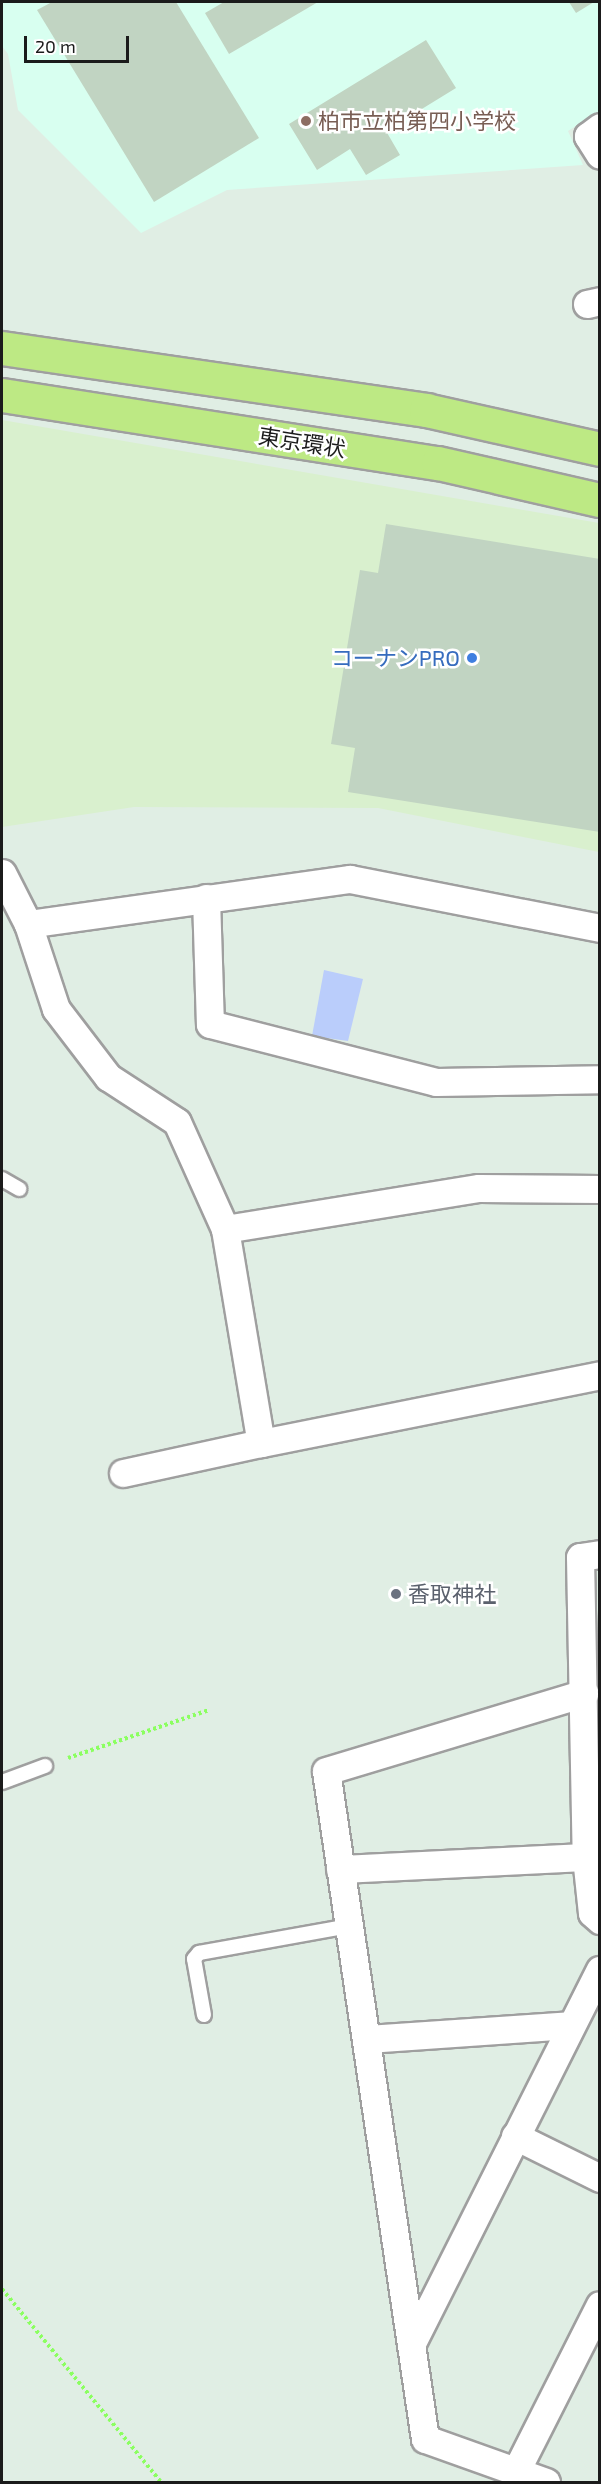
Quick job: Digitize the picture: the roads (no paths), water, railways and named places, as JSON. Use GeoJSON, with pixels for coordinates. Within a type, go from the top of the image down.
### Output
{"type":"FeatureCollection","features":[{"type":"Feature","properties":{"kind":"highway"},"geometry":{"type":"LineString","coordinates":[[2,348],[426,410],[600,449]]}},
{"type":"Feature","properties":{"kind":"highway","name":"東京環状"},"geometry":{"type":"LineString","coordinates":[[2,395],[438,463],[600,500]]}},
{"type":"Feature","properties":{"kind":"street"},"geometry":{"type":"LineString","coordinates":[[600,127],[588,136],[600,155]]}},
{"type":"Feature","properties":{"kind":"street"},"geometry":{"type":"LineString","coordinates":[[2,873],[28,924],[56,1009],[108,1077],[177,1122],[225,1229],[261,1443]]}},
{"type":"Feature","properties":{"kind":"street"},"geometry":{"type":"LineString","coordinates":[[28,924],[350,879],[600,928]]}},
{"type":"Feature","properties":{"kind":"street"},"geometry":{"type":"LineString","coordinates":[[206,898],[210,1024],[436,1082],[600,1079]]}},
{"type":"Feature","properties":{"kind":"street"},"geometry":{"type":"LineString","coordinates":[[225,1229],[479,1188],[600,1189]]}},
{"type":"Feature","properties":{"kind":"street"},"geometry":{"type":"LineString","coordinates":[[123,1473],[600,1375]]}},
{"type":"Feature","properties":{"kind":"street"},"geometry":{"type":"LineString","coordinates":[[600,1554],[580,1557],[585,1693],[586,1857],[592,1913],[600,1920]]}},
{"type":"Feature","properties":{"kind":"street"},"geometry":{"type":"LineString","coordinates":[[546,2482],[515,2473],[425,2439],[326,1771],[585,1693]]}},
{"type":"Feature","properties":{"kind":"street"},"geometry":{"type":"LineString","coordinates":[[340,1869],[586,1857]]}},
{"type":"Feature","properties":{"kind":"street"},"geometry":{"type":"LineString","coordinates":[[411,2345],[600,1970]]}},
{"type":"Feature","properties":{"kind":"street"},"geometry":{"type":"LineString","coordinates":[[366,2039],[571,2025]]}},
{"type":"Feature","properties":{"kind":"street"},"geometry":{"type":"LineString","coordinates":[[515,2136],[600,2178]]}},
{"type":"Feature","properties":{"kind":"street"},"geometry":{"type":"LineString","coordinates":[[515,2473],[600,2305]]}},
{"type":"Feature","properties":{"kind":"lane"},"geometry":{"type":"LineString","coordinates":[[2,1179],[19,1189]]}},
{"type":"Feature","properties":{"kind":"lane"},"geometry":{"type":"LineString","coordinates":[[2,1782],[45,1766]]}},
{"type":"Feature","properties":{"kind":"lane"},"geometry":{"type":"LineString","coordinates":[[204,2014],[194,1959],[200,1953],[349,1926]]}},
{"type":"Feature","properties":{"kind":"place","name":"柏市立柏第四小学校"},"geometry":{"type":"Point","coordinates":[306,121]}},
{"type":"Feature","properties":{"kind":"place","name":"コーナンPRO"},"geometry":{"type":"Point","coordinates":[472,658]}},
{"type":"Feature","properties":{"kind":"place","name":"香取神社"},"geometry":{"type":"Point","coordinates":[396,1594]}}]}
